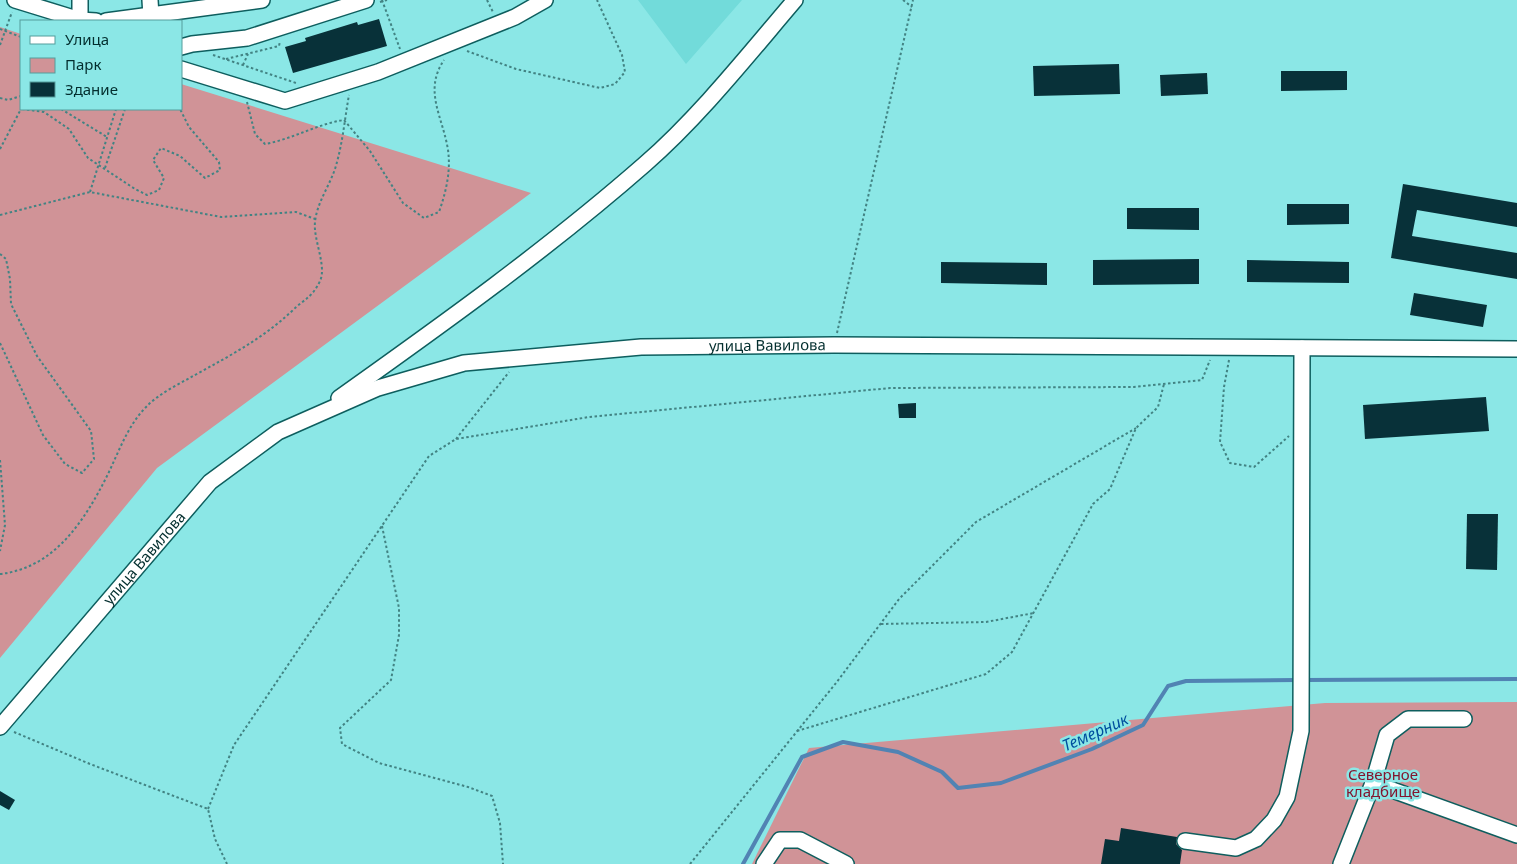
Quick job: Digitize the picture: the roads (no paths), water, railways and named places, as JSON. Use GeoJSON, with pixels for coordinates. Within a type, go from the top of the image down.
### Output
{"type":"FeatureCollection","features":[{"type":"Feature","properties":{"kind":"street"},"geometry":{"type":"LineString","coordinates":[[16,0],[81,20],[80,0]]}},
{"type":"Feature","properties":{"kind":"street"},"geometry":{"type":"LineString","coordinates":[[150,0],[151,16]]}},
{"type":"Feature","properties":{"kind":"street"},"geometry":{"type":"LineString","coordinates":[[115,20],[262,0]]}},
{"type":"Feature","properties":{"kind":"street"},"geometry":{"type":"LineString","coordinates":[[182,48],[192,44],[247,38],[366,0]]}},
{"type":"Feature","properties":{"kind":"street"},"geometry":{"type":"LineString","coordinates":[[182,69],[285,101],[378,72],[515,17],[545,0]]}},
{"type":"Feature","properties":{"kind":"street","name":"улица Вавилова"},"geometry":{"type":"LineString","coordinates":[[313,417],[444,324],[552,241],[646,163],[730,78],[795,0]]}},
{"type":"Feature","properties":{"kind":"street","name":"улица Вавилова"},"geometry":{"type":"LineString","coordinates":[[0,726],[210,482],[278,432],[378,388],[464,363],[641,347],[834,345],[1517,350]]}},
{"type":"Feature","properties":{"kind":"street"},"geometry":{"type":"LineString","coordinates":[[1185,841],[1236,848],[1256,839],[1274,820],[1287,797],[1301,731],[1302,348]]}},
{"type":"Feature","properties":{"kind":"street"},"geometry":{"type":"LineString","coordinates":[[1341,864],[1373,783],[1387,735],[1408,719],[1464,719]]}},
{"type":"Feature","properties":{"kind":"street"},"geometry":{"type":"LineString","coordinates":[[1373,783],[1517,835]]}},
{"type":"Feature","properties":{"kind":"street"},"geometry":{"type":"LineString","coordinates":[[764,864],[780,840],[800,840],[846,864]]}},
{"type":"Feature","properties":{"kind":"waterway","name":"Темерник"},"geometry":{"type":"LineString","coordinates":[[1304,680],[1517,679]]}},
{"type":"Feature","properties":{"kind":"waterway","name":"Темерник"},"geometry":{"type":"LineString","coordinates":[[743,864],[802,757],[843,742],[898,752],[942,772],[958,788],[1001,783],[1092,749],[1143,725],[1168,686],[1186,681],[1297,680]]}},
{"type":"Feature","properties":{"kind":"park label","name":"Северное кладбище"},"geometry":{"type":"Point","coordinates":[1383,784]}}]}
